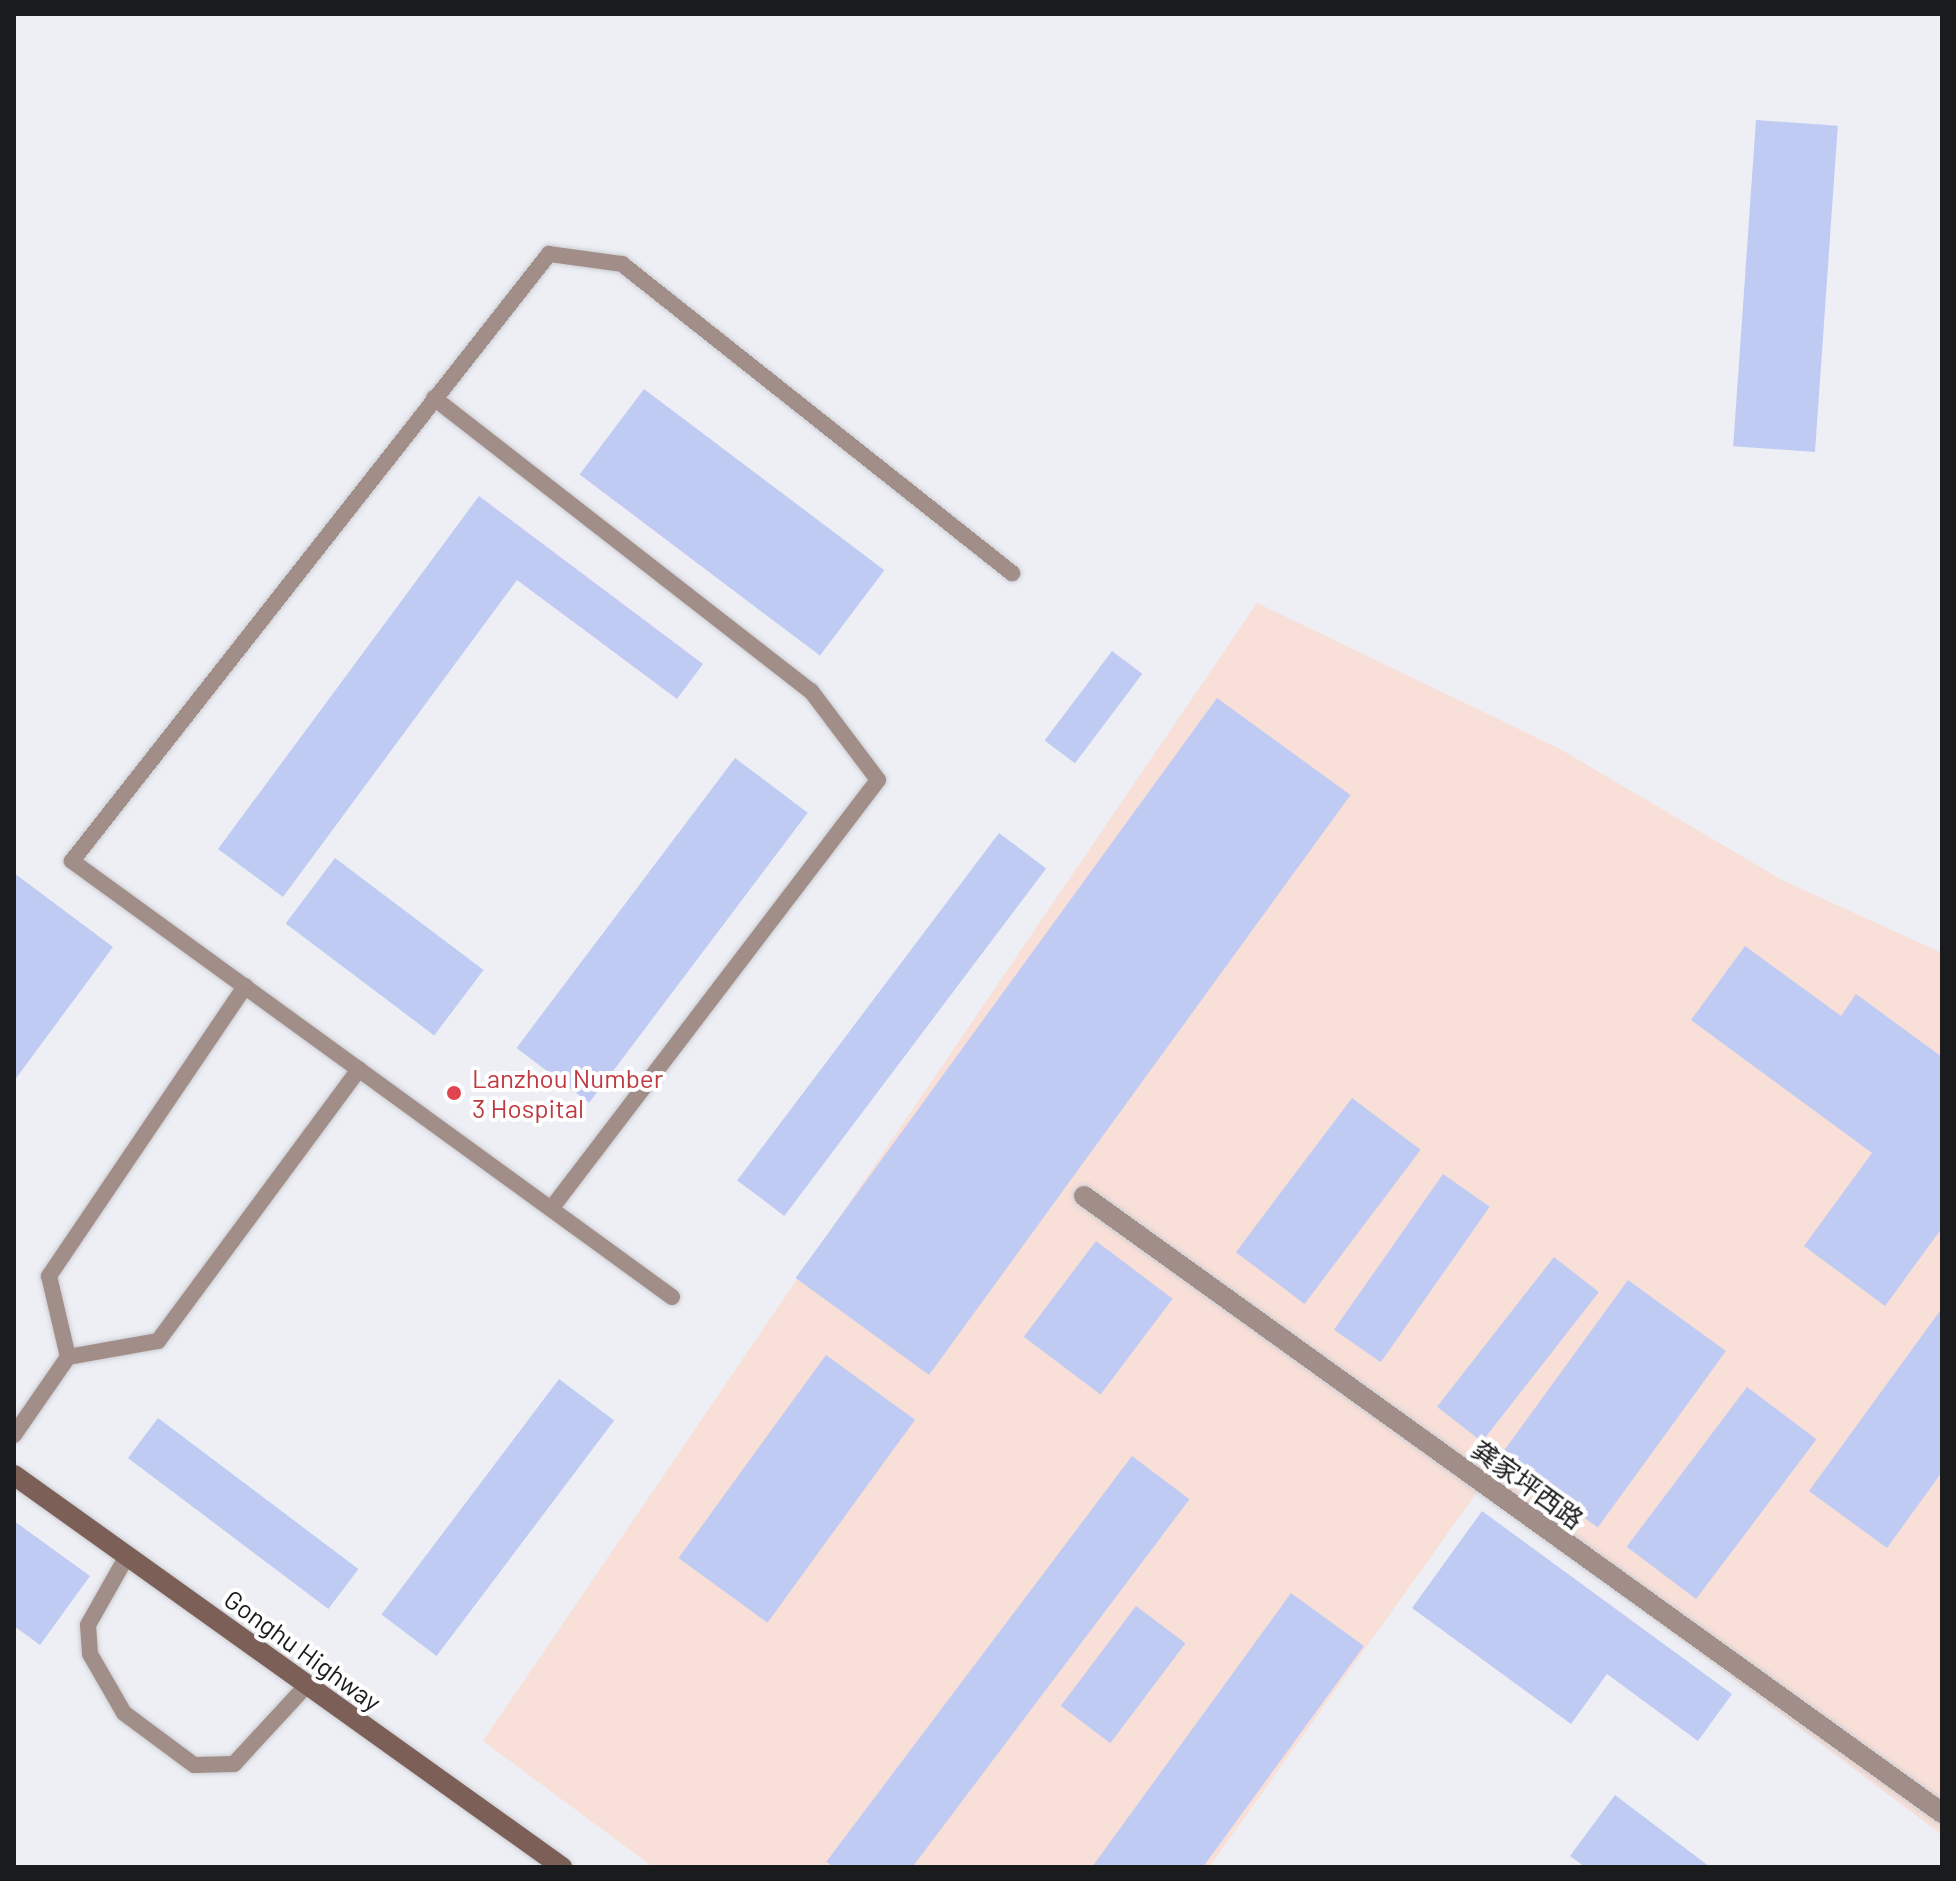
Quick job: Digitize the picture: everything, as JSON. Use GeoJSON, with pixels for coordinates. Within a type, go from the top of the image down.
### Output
{"type":"FeatureCollection","features":[{"type":"Feature","properties":{"kind":"main road","name":"Gonghu Highway"},"geometry":{"type":"LineString","coordinates":[[14,1475],[554,1865]]}},
{"type":"Feature","properties":{"kind":"street","name":"龚家坪西路"},"geometry":{"type":"LineString","coordinates":[[1084,1196],[1942,1813]]}},
{"type":"Feature","properties":{"kind":"lane"},"geometry":{"type":"LineString","coordinates":[[672,1297],[72,861],[549,254],[622,264],[1012,573]]}},
{"type":"Feature","properties":{"kind":"lane"},"geometry":{"type":"LineString","coordinates":[[434,398],[811,691],[878,780],[551,1209]]}},
{"type":"Feature","properties":{"kind":"lane"},"geometry":{"type":"LineString","coordinates":[[68,1357],[49,1276],[245,986]]}},
{"type":"Feature","properties":{"kind":"lane"},"geometry":{"type":"LineString","coordinates":[[14,1435],[68,1357],[158,1341],[359,1069]]}},
{"type":"Feature","properties":{"kind":"lane"},"geometry":{"type":"LineString","coordinates":[[127,1556],[88,1625],[90,1654],[124,1713],[194,1765],[234,1764],[307,1685]]}},
{"type":"Feature","properties":{"kind":"shaded area"},"geometry":{"type":"Polygon","coordinates":[[[1257,603],[1560,749],[1782,880],[1942,953],[1942,1835],[1480,1488],[1209,1867],[653,1867],[483,1741],[1257,603]]]}},
{"type":"Feature","properties":{"kind":"building"},"geometry":{"type":"Polygon","coordinates":[[[1756,120],[1838,126],[1815,452],[1733,446],[1756,120]]]}},
{"type":"Feature","properties":{"kind":"building"},"geometry":{"type":"Polygon","coordinates":[[[644,389],[884,570],[820,656],[580,474],[644,389]]]}},
{"type":"Feature","properties":{"kind":"building"},"geometry":{"type":"Polygon","coordinates":[[[479,496],[703,664],[677,699],[517,580],[283,897],[218,849],[479,496]]]}},
{"type":"Feature","properties":{"kind":"building"},"geometry":{"type":"Polygon","coordinates":[[[1112,651],[1142,674],[1075,763],[1045,740],[1112,651]]]}},
{"type":"Feature","properties":{"kind":"building"},"geometry":{"type":"Polygon","coordinates":[[[1217,698],[1350,795],[929,1375],[796,1278],[1217,698]]]}},
{"type":"Feature","properties":{"kind":"building"},"geometry":{"type":"Polygon","coordinates":[[[735,758],[808,813],[589,1103],[517,1048],[735,758]]]}},
{"type":"Feature","properties":{"kind":"building"},"geometry":{"type":"Polygon","coordinates":[[[999,833],[1046,869],[784,1216],[737,1180],[999,833]]]}},
{"type":"Feature","properties":{"kind":"building"},"geometry":{"type":"Polygon","coordinates":[[[335,858],[484,970],[434,1035],[286,923],[335,858]]]}},
{"type":"Feature","properties":{"kind":"building"},"geometry":{"type":"Polygon","coordinates":[[[14,873],[113,947],[14,1081],[14,873]]]}},
{"type":"Feature","properties":{"kind":"building"},"geometry":{"type":"Polygon","coordinates":[[[1745,946],[1841,1016],[1856,994],[1942,1057],[1942,1228],[1885,1306],[1804,1246],[1872,1153],[1691,1020],[1745,946]]]}},
{"type":"Feature","properties":{"kind":"building"},"geometry":{"type":"Polygon","coordinates":[[[1352,1098],[1421,1150],[1305,1304],[1236,1252],[1352,1098]]]}},
{"type":"Feature","properties":{"kind":"building"},"geometry":{"type":"Polygon","coordinates":[[[1443,1174],[1490,1207],[1381,1362],[1334,1330],[1443,1174]]]}},
{"type":"Feature","properties":{"kind":"building"},"geometry":{"type":"Polygon","coordinates":[[[1096,1241],[1173,1299],[1100,1395],[1024,1337],[1096,1241]]]}},
{"type":"Feature","properties":{"kind":"building"},"geometry":{"type":"Polygon","coordinates":[[[1554,1257],[1599,1292],[1482,1442],[1437,1407],[1554,1257]]]}},
{"type":"Feature","properties":{"kind":"building"},"geometry":{"type":"Polygon","coordinates":[[[1628,1280],[1726,1351],[1598,1527],[1500,1456],[1628,1280]]]}},
{"type":"Feature","properties":{"kind":"building"},"geometry":{"type":"Polygon","coordinates":[[[1942,1308],[1942,1472],[1887,1548],[1809,1491],[1942,1308]]]}},
{"type":"Feature","properties":{"kind":"building"},"geometry":{"type":"Polygon","coordinates":[[[826,1355],[915,1420],[767,1623],[678,1558],[826,1355]]]}},
{"type":"Feature","properties":{"kind":"building"},"geometry":{"type":"Polygon","coordinates":[[[559,1379],[614,1421],[437,1656],[381,1615],[559,1379]]]}},
{"type":"Feature","properties":{"kind":"building"},"geometry":{"type":"Polygon","coordinates":[[[1747,1387],[1816,1439],[1696,1599],[1627,1547],[1747,1387]]]}},
{"type":"Feature","properties":{"kind":"building"},"geometry":{"type":"Polygon","coordinates":[[[158,1418],[358,1569],[328,1609],[128,1458],[158,1418]]]}},
{"type":"Feature","properties":{"kind":"building"},"geometry":{"type":"Polygon","coordinates":[[[1132,1456],[1190,1499],[912,1867],[833,1867],[826,1862],[1132,1456]]]}},
{"type":"Feature","properties":{"kind":"building"},"geometry":{"type":"Polygon","coordinates":[[[1482,1511],[1732,1694],[1698,1741],[1607,1674],[1571,1724],[1412,1608],[1482,1511]]]}},
{"type":"Feature","properties":{"kind":"building"},"geometry":{"type":"Polygon","coordinates":[[[14,1521],[90,1576],[40,1645],[14,1626],[14,1521]]]}},
{"type":"Feature","properties":{"kind":"building"},"geometry":{"type":"Polygon","coordinates":[[[1291,1593],[1364,1646],[1203,1867],[1092,1867],[1291,1593]]]}},
{"type":"Feature","properties":{"kind":"building"},"geometry":{"type":"Polygon","coordinates":[[[1136,1606],[1186,1643],[1110,1743],[1061,1706],[1136,1606]]]}},
{"type":"Feature","properties":{"kind":"building"},"geometry":{"type":"Polygon","coordinates":[[[1615,1795],[1710,1867],[1585,1867],[1570,1856],[1615,1795]]]}},
{"type":"Feature","properties":{"kind":"place","name":"Lanzhou Number 3 Hospital"},"geometry":{"type":"Point","coordinates":[454,1093]}}]}
